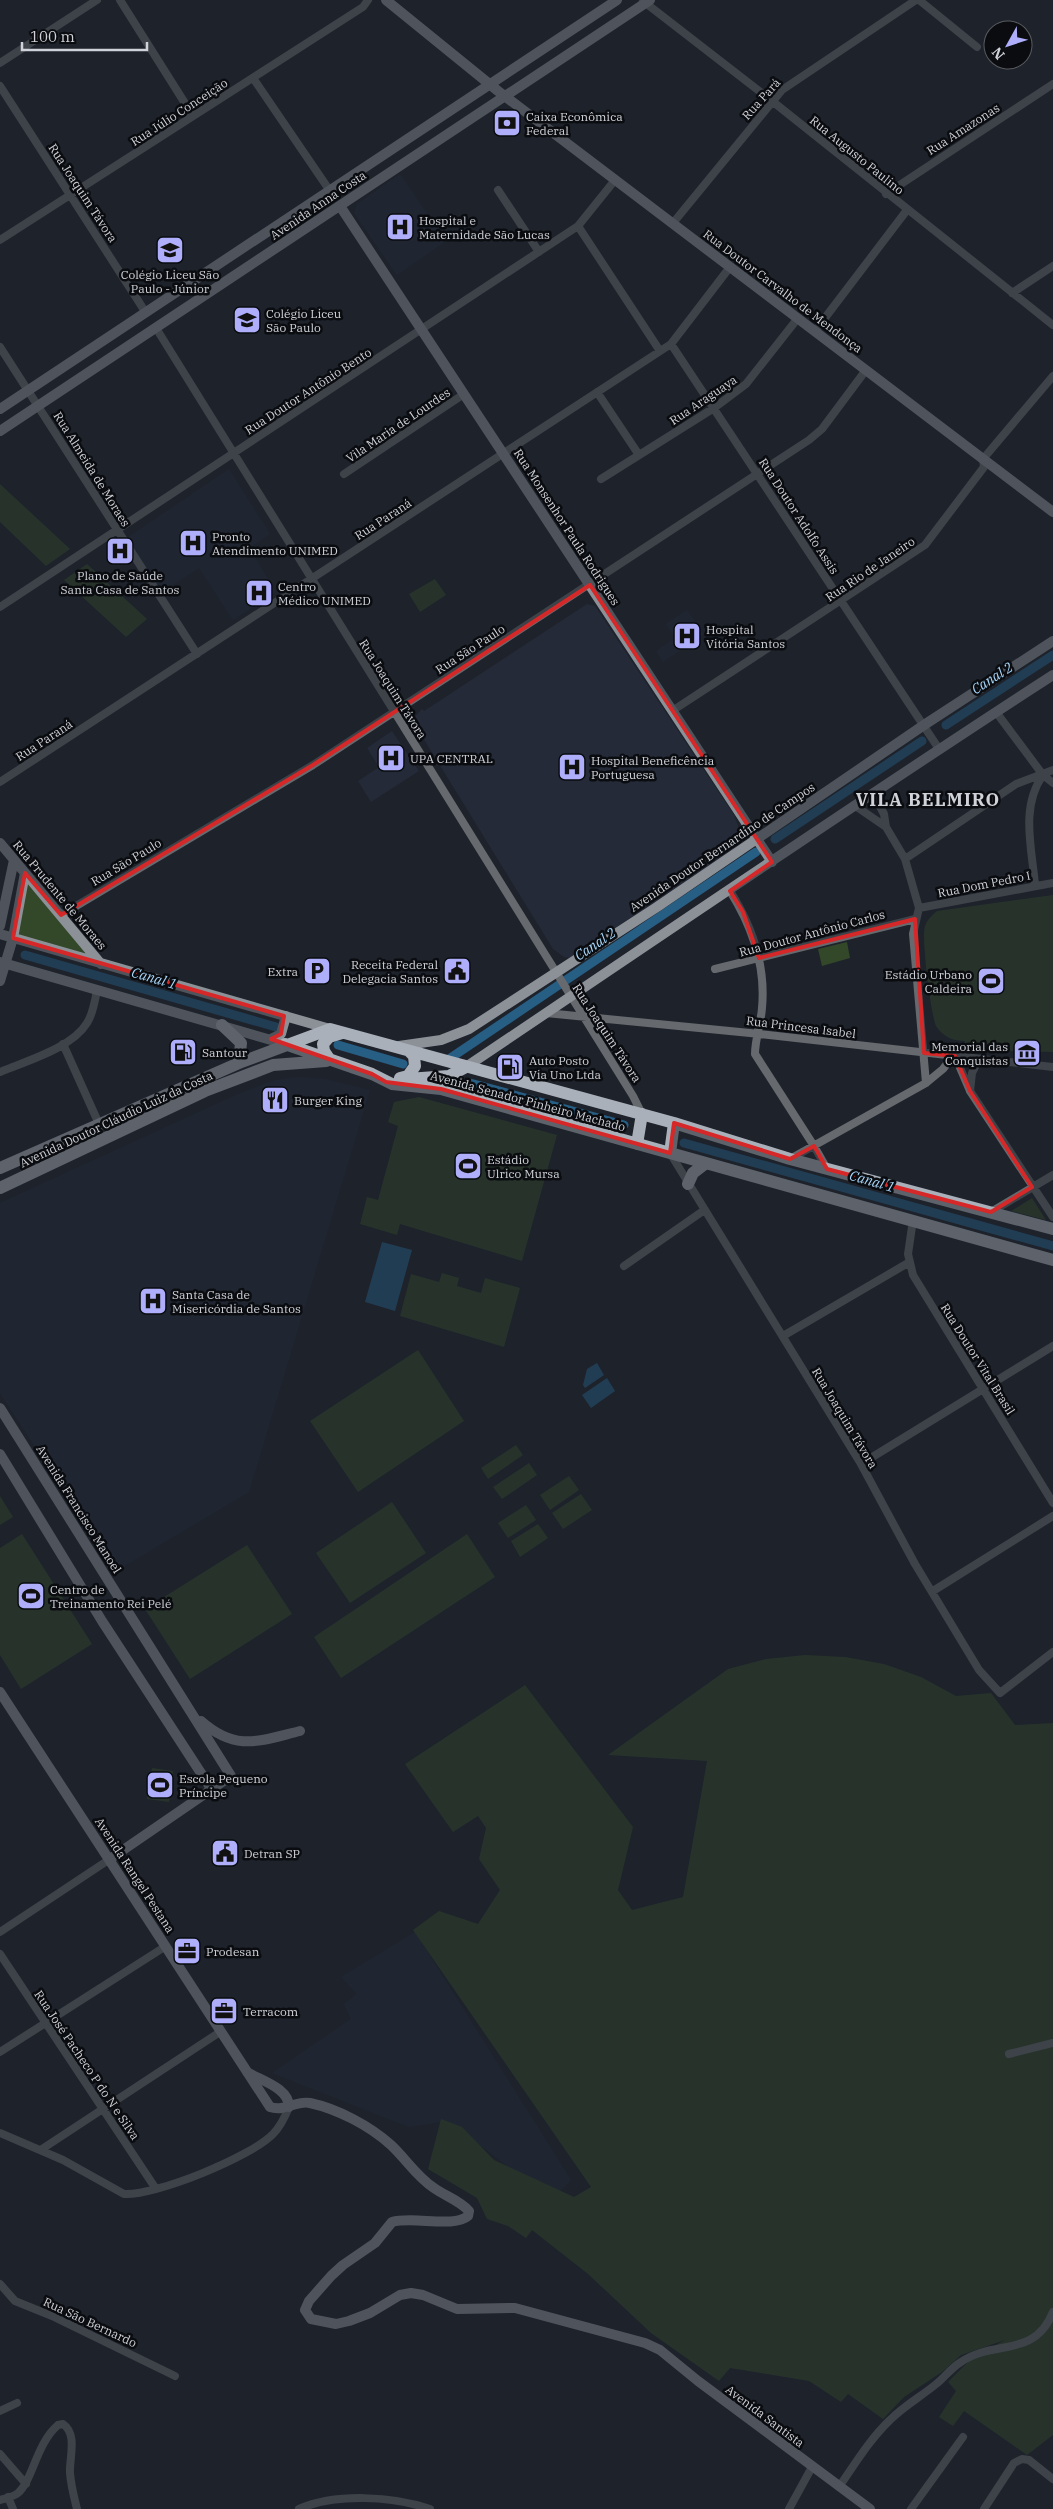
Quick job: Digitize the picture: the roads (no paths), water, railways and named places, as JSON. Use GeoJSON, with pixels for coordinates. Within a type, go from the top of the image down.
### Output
{"type":"FeatureCollection","features":[{"type":"Feature","properties":{"kind":"main road","name":"Rua Doutor Carvalho de Mendonça"},"geometry":{"type":"LineString","coordinates":[[386,0],[498,90],[615,180],[1053,512]]}},
{"type":"Feature","properties":{"kind":"main road","name":"Avenida Anna Costa"},"geometry":{"type":"LineString","coordinates":[[0,431],[340,206],[617,0]]}},
{"type":"Feature","properties":{"kind":"main road","name":"Avenida Anna Costa"},"geometry":{"type":"LineString","coordinates":[[0,408],[330,191],[646,1]]}},
{"type":"Feature","properties":{"kind":"main road","name":"Rua Monsenhor Paula Rodrigues"},"geometry":{"type":"LineString","coordinates":[[340,206],[772,862]]}},
{"type":"Feature","properties":{"kind":"main road"},"geometry":{"type":"LineString","coordinates":[[146,313],[156,328]]}},
{"type":"Feature","properties":{"kind":"main road","name":"Avenida Doutor Bernardino de Campos"},"geometry":{"type":"LineString","coordinates":[[394,1047],[441,1040],[468,1029],[557,975],[924,725],[1053,641]]}},
{"type":"Feature","properties":{"kind":"main road"},"geometry":{"type":"LineString","coordinates":[[372,1074],[412,1080],[449,1076],[466,1067],[546,1013],[568,994],[730,891],[854,805],[1053,675]]}},
{"type":"Feature","properties":{"kind":"main road","name":"Rua Prudente de Moraes"},"geometry":{"type":"LineString","coordinates":[[0,843],[101,964]]}},
{"type":"Feature","properties":{"kind":"main road"},"geometry":{"type":"LineString","coordinates":[[0,926],[14,860]]}},
{"type":"Feature","properties":{"kind":"main road"},"geometry":{"type":"LineString","coordinates":[[0,981],[2,963],[13,938],[25,873]]}},
{"type":"Feature","properties":{"kind":"main road","name":"Avenida Senador Pinheiro Machado"},"geometry":{"type":"LineString","coordinates":[[0,934],[410,1052],[674,1123],[790,1159],[1053,1229]]}},
{"type":"Feature","properties":{"kind":"main road","name":"Avenida Senador Pinheiro Machado"},"geometry":{"type":"LineString","coordinates":[[2,963],[271,1039],[372,1074],[392,1084],[441,1090],[1053,1260]]}},
{"type":"Feature","properties":{"kind":"main road"},"geometry":{"type":"LineString","coordinates":[[271,1039],[281,1034],[286,1016]]}},
{"type":"Feature","properties":{"kind":"main road"},"geometry":{"type":"LineString","coordinates":[[222,1026],[241,1043],[239,1063]]}},
{"type":"Feature","properties":{"kind":"main road","name":"Avenida Doutor Cláudio Luiz da Costa"},"geometry":{"type":"LineString","coordinates":[[0,1168],[239,1063],[285,1044],[330,1029]]}},
{"type":"Feature","properties":{"kind":"main road"},"geometry":{"type":"LineString","coordinates":[[331,1061],[324,1051],[323,1044],[329,1037],[344,1033]]}},
{"type":"Feature","properties":{"kind":"main road"},"geometry":{"type":"LineString","coordinates":[[397,1078],[408,1076],[413,1072],[416,1062],[410,1052]]}},
{"type":"Feature","properties":{"kind":"main road","name":"Avenida Doutor Cláudio Luiz da Costa"},"geometry":{"type":"LineString","coordinates":[[0,1188],[205,1091],[265,1068],[288,1063],[331,1061]]}},
{"type":"Feature","properties":{"kind":"main road"},"geometry":{"type":"LineString","coordinates":[[637,1144],[642,1114]]}},
{"type":"Feature","properties":{"kind":"main road"},"geometry":{"type":"LineString","coordinates":[[670,1153],[674,1123]]}},
{"type":"Feature","properties":{"kind":"main road"},"geometry":{"type":"LineString","coordinates":[[688,1184],[693,1173],[706,1163]]}},
{"type":"Feature","properties":{"kind":"main road","name":"Avenida Francisco Manoel"},"geometry":{"type":"LineString","coordinates":[[0,1408],[193,1715],[228,1778],[214,1788]]}},
{"type":"Feature","properties":{"kind":"main road"},"geometry":{"type":"LineString","coordinates":[[0,1454],[102,1621],[214,1788],[110,1859]]}},
{"type":"Feature","properties":{"kind":"main road","name":"Avenida Rangel Pestana"},"geometry":{"type":"LineString","coordinates":[[0,1692],[270,2107],[278,2110],[289,2107]]}},
{"type":"Feature","properties":{"kind":"main road"},"geometry":{"type":"LineString","coordinates":[[193,1715],[218,1736],[236,1742],[258,1742],[300,1731]]}},
{"type":"Feature","properties":{"kind":"main road"},"geometry":{"type":"LineString","coordinates":[[247,2072],[283,2091],[289,2099],[289,2107]]}},
{"type":"Feature","properties":{"kind":"main road","name":"Avenida Santista"},"geometry":{"type":"LineString","coordinates":[[289,2107],[300,2102],[310,2103],[346,2116],[373,2131],[390,2144],[428,2184],[460,2203],[470,2214],[460,2221],[416,2219],[392,2222],[375,2243],[343,2265],[309,2302],[305,2310],[312,2319],[319,2322],[336,2324],[349,2321],[370,2313],[400,2295],[411,2293],[422,2295],[457,2309],[515,2308],[645,2343],[660,2350],[812,2467],[870,2509]]}},
{"type":"Feature","properties":{"kind":"street"},"geometry":{"type":"LineString","coordinates":[[0,63],[97,0]]}},
{"type":"Feature","properties":{"kind":"street"},"geometry":{"type":"LineString","coordinates":[[120,0],[193,116]]}},
{"type":"Feature","properties":{"kind":"street","name":"Rua Júlio Conceição"},"geometry":{"type":"LineString","coordinates":[[0,240],[363,7],[368,0]]}},
{"type":"Feature","properties":{"kind":"street"},"geometry":{"type":"LineString","coordinates":[[918,0],[977,47]]}},
{"type":"Feature","properties":{"kind":"street","name":"Rua Pará"},"geometry":{"type":"LineString","coordinates":[[673,223],[772,101],[786,87],[906,3],[918,0]]}},
{"type":"Feature","properties":{"kind":"street","name":"Rua Augusto Paulino"},"geometry":{"type":"LineString","coordinates":[[646,1],[886,194],[1053,325]]}},
{"type":"Feature","properties":{"kind":"street"},"geometry":{"type":"LineString","coordinates":[[253,78],[330,191]]}},
{"type":"Feature","properties":{"kind":"street","name":"Rua Amazonas"},"geometry":{"type":"LineString","coordinates":[[886,194],[1053,84]]}},
{"type":"Feature","properties":{"kind":"street","name":"Rua Joaquim Távora"},"geometry":{"type":"LineString","coordinates":[[0,86],[146,313]]}},
{"type":"Feature","properties":{"kind":"street","name":"Rua Doutor Antônio Bento"},"geometry":{"type":"LineString","coordinates":[[0,607],[578,226],[615,180]]}},
{"type":"Feature","properties":{"kind":"street"},"geometry":{"type":"LineString","coordinates":[[498,190],[540,252]]}},
{"type":"Feature","properties":{"kind":"street"},"geometry":{"type":"LineString","coordinates":[[815,331],[907,210]]}},
{"type":"Feature","properties":{"kind":"street"},"geometry":{"type":"LineString","coordinates":[[578,226],[660,351]]}},
{"type":"Feature","properties":{"kind":"street"},"geometry":{"type":"LineString","coordinates":[[1012,293],[1053,266]]}},
{"type":"Feature","properties":{"kind":"street","name":"Rua Paraná"},"geometry":{"type":"LineString","coordinates":[[0,782],[671,344],[730,267]]}},
{"type":"Feature","properties":{"kind":"street","name":"Rua Araguaya"},"geometry":{"type":"LineString","coordinates":[[602,479],[714,408],[746,384],[798,318]]}},
{"type":"Feature","properties":{"kind":"street","name":"Rua Joaquim Távora"},"geometry":{"type":"LineString","coordinates":[[156,328],[633,1096],[642,1114]]}},
{"type":"Feature","properties":{"kind":"street","name":"Rua Doutor Adolfo Assis"},"geometry":{"type":"LineString","coordinates":[[671,344],[940,749]]}},
{"type":"Feature","properties":{"kind":"street","name":"Rua Almeida de Moraes"},"geometry":{"type":"LineString","coordinates":[[0,347],[197,654]]}},
{"type":"Feature","properties":{"kind":"street","name":"Rua São Paulo"},"geometry":{"type":"LineString","coordinates":[[61,915],[313,765],[816,435],[866,370]]}},
{"type":"Feature","properties":{"kind":"street","name":"Rua Rio de Janeiro"},"geometry":{"type":"LineString","coordinates":[[672,711],[841,602],[925,545],[984,466],[983,459],[1052,381]]}},
{"type":"Feature","properties":{"kind":"street"},"geometry":{"type":"LineString","coordinates":[[597,392],[639,454]]}},
{"type":"Feature","properties":{"kind":"street","name":"Vila Maria de Lourdes"},"geometry":{"type":"LineString","coordinates":[[344,474],[464,394]]}},
{"type":"Feature","properties":{"kind":"street"},"geometry":{"type":"LineString","coordinates":[[996,712],[1043,775],[1053,783]]}},
{"type":"Feature","properties":{"kind":"street"},"geometry":{"type":"LineString","coordinates":[[905,859],[1016,784],[1053,770]]}},
{"type":"Feature","properties":{"kind":"street"},"geometry":{"type":"LineString","coordinates":[[1035,885],[1030,802],[1034,789],[1043,775]]}},
{"type":"Feature","properties":{"kind":"street"},"geometry":{"type":"LineString","coordinates":[[881,787],[876,795],[876,800],[884,814],[886,827],[905,859],[919,908],[913,934],[926,1083]]}},
{"type":"Feature","properties":{"kind":"street"},"geometry":{"type":"LineString","coordinates":[[854,805],[886,827]]}},
{"type":"Feature","properties":{"kind":"street","name":"Rua Dom Pedro I"},"geometry":{"type":"LineString","coordinates":[[919,908],[1053,883]]}},
{"type":"Feature","properties":{"kind":"street"},"geometry":{"type":"LineString","coordinates":[[730,891],[743,912],[759,958],[763,998],[759,1034],[755,1046],[758,1060],[814,1146],[826,1169]]}},
{"type":"Feature","properties":{"kind":"street","name":"Rua Doutor Antônio Carlos"},"geometry":{"type":"LineString","coordinates":[[715,970],[915,919]]}},
{"type":"Feature","properties":{"kind":"street"},"geometry":{"type":"LineString","coordinates":[[0,1072],[64,1044],[78,1034],[88,1023],[97,990]]}},
{"type":"Feature","properties":{"kind":"street","name":"Rua Princesa Isabel"},"geometry":{"type":"LineString","coordinates":[[546,1013],[759,1034],[1053,1067]]}},
{"type":"Feature","properties":{"kind":"street"},"geometry":{"type":"LineString","coordinates":[[64,1044],[99,1124]]}},
{"type":"Feature","properties":{"kind":"street"},"geometry":{"type":"LineString","coordinates":[[790,1159],[926,1083],[937,1076],[954,1056],[970,1091],[1053,1218]]}},
{"type":"Feature","properties":{"kind":"street"},"geometry":{"type":"LineString","coordinates":[[970,1091],[972,1073],[979,1059]]}},
{"type":"Feature","properties":{"kind":"street","name":"Rua Joaquim Távora"},"geometry":{"type":"LineString","coordinates":[[670,1153],[861,1464],[915,1564],[980,1670],[1000,1694],[1053,1652]]}},
{"type":"Feature","properties":{"kind":"street"},"geometry":{"type":"LineString","coordinates":[[990,1212],[1053,1175]]}},
{"type":"Feature","properties":{"kind":"street"},"geometry":{"type":"LineString","coordinates":[[624,1266],[704,1211]]}},
{"type":"Feature","properties":{"kind":"street"},"geometry":{"type":"LineString","coordinates":[[783,1336],[908,1263],[913,1220]]}},
{"type":"Feature","properties":{"kind":"street","name":"Rua Doutor Vital Brasil"},"geometry":{"type":"LineString","coordinates":[[908,1263],[913,1275],[1053,1503]]}},
{"type":"Feature","properties":{"kind":"street"},"geometry":{"type":"LineString","coordinates":[[861,1464],[1053,1346]]}},
{"type":"Feature","properties":{"kind":"street"},"geometry":{"type":"LineString","coordinates":[[933,1591],[1053,1516]]}},
{"type":"Feature","properties":{"kind":"street"},"geometry":{"type":"LineString","coordinates":[[0,1932],[110,1859]]}},
{"type":"Feature","properties":{"kind":"street"},"geometry":{"type":"LineString","coordinates":[[0,2052],[166,1946]]}},
{"type":"Feature","properties":{"kind":"street","name":"Rua José Pacheco P do N e Silva"},"geometry":{"type":"LineString","coordinates":[[0,1954],[156,2189]]}},
{"type":"Feature","properties":{"kind":"street"},"geometry":{"type":"LineString","coordinates":[[42,2149],[220,2032]]}},
{"type":"Feature","properties":{"kind":"street"},"geometry":{"type":"LineString","coordinates":[[1009,2054],[1053,2043]]}},
{"type":"Feature","properties":{"kind":"street"},"geometry":{"type":"LineString","coordinates":[[0,2133],[42,2149],[124,2194],[132,2195],[156,2189],[217,2167],[249,2152],[273,2134],[284,2120],[289,2107]]}},
{"type":"Feature","properties":{"kind":"street","name":"Rua São Bernardo"},"geometry":{"type":"LineString","coordinates":[[0,2284],[16,2301],[52,2316],[175,2376]]}},
{"type":"Feature","properties":{"kind":"street"},"geometry":{"type":"LineString","coordinates":[[839,2487],[875,2436],[906,2405],[936,2384],[960,2362],[974,2354],[1019,2346],[1039,2335],[1053,2312]]}},
{"type":"Feature","properties":{"kind":"street"},"geometry":{"type":"LineString","coordinates":[[0,2411],[17,2403]]}},
{"type":"Feature","properties":{"kind":"street"},"geometry":{"type":"LineString","coordinates":[[0,2500],[18,2493],[26,2484],[45,2439],[58,2425],[63,2424],[67,2426],[71,2438],[70,2477],[77,2509]]}},
{"type":"Feature","properties":{"kind":"street"},"geometry":{"type":"LineString","coordinates":[[911,2509],[963,2437]]}},
{"type":"Feature","properties":{"kind":"street"},"geometry":{"type":"LineString","coordinates":[[0,2454],[26,2484]]}},
{"type":"Feature","properties":{"kind":"street"},"geometry":{"type":"LineString","coordinates":[[984,2509],[1014,2463],[1022,2458],[1029,2460],[1053,2479]]}},
{"type":"Feature","properties":{"kind":"street"},"geometry":{"type":"LineString","coordinates":[[789,2509],[812,2467]]}},
{"type":"Feature","properties":{"kind":"street"},"geometry":{"type":"LineString","coordinates":[[8,2497],[13,2509]]}},
{"type":"Feature","properties":{"kind":"street"},"geometry":{"type":"LineString","coordinates":[[298,2509],[348,2497],[397,2502],[430,2509]]}},
{"type":"Feature","properties":{"kind":"water"},"geometry":{"type":"Polygon","coordinates":[[[382,1242],[412,1250],[395,1311],[365,1302],[382,1242]]]}},
{"type":"Feature","properties":{"kind":"water"},"geometry":{"type":"Polygon","coordinates":[[[597,1363],[604,1375],[585,1388],[583,1385],[587,1369],[597,1363]]]}},
{"type":"Feature","properties":{"kind":"water"},"geometry":{"type":"Polygon","coordinates":[[[607,1378],[615,1391],[591,1408],[582,1395],[607,1378]]]}},
{"type":"Feature","properties":{"kind":"waterway","name":"Canal 2"},"geometry":{"type":"LineString","coordinates":[[946,725],[1053,655]]}},
{"type":"Feature","properties":{"kind":"waterway","name":"Canal 2"},"geometry":{"type":"LineString","coordinates":[[775,839],[922,741]]}},
{"type":"Feature","properties":{"kind":"waterway","name":"Canal 2"},"geometry":{"type":"LineString","coordinates":[[449,1059],[756,852]]}},
{"type":"Feature","properties":{"kind":"waterway","name":"Canal 1"},"geometry":{"type":"LineString","coordinates":[[25,955],[276,1027]]}},
{"type":"Feature","properties":{"kind":"waterway","name":"Canal 1"},"geometry":{"type":"LineString","coordinates":[[338,1045],[403,1064]]}},
{"type":"Feature","properties":{"kind":"waterway","name":"Canal 1"},"geometry":{"type":"LineString","coordinates":[[470,1083],[624,1125]]}},
{"type":"Feature","properties":{"kind":"waterway","name":"Canal 1"},"geometry":{"type":"LineString","coordinates":[[684,1143],[1053,1246]]}},
{"type":"Feature","properties":{"kind":"place","name":"Caixa Econômica Federal"},"geometry":{"type":"Point","coordinates":[507,123]}},
{"type":"Feature","properties":{"kind":"place","name":"Hospital e Maternidade São Lucas"},"geometry":{"type":"Point","coordinates":[400,227]}},
{"type":"Feature","properties":{"kind":"place","name":"Colégio Liceu São Paulo - Júnior"},"geometry":{"type":"Point","coordinates":[170,250]}},
{"type":"Feature","properties":{"kind":"place","name":"Colégio Liceu São Paulo"},"geometry":{"type":"Point","coordinates":[247,320]}},
{"type":"Feature","properties":{"kind":"place","name":"Pronto Atendimento UNIMED"},"geometry":{"type":"Point","coordinates":[193,543]}},
{"type":"Feature","properties":{"kind":"place","name":"Plano de Saúde Santa Casa de Santos"},"geometry":{"type":"Point","coordinates":[120,551]}},
{"type":"Feature","properties":{"kind":"place","name":"Centro Médico UNIMED"},"geometry":{"type":"Point","coordinates":[259,593]}},
{"type":"Feature","properties":{"kind":"place","name":"Hospital Vitória Santos"},"geometry":{"type":"Point","coordinates":[687,636]}},
{"type":"Feature","properties":{"kind":"place","name":"UPA CENTRAL"},"geometry":{"type":"Point","coordinates":[391,758]}},
{"type":"Feature","properties":{"kind":"place","name":"Hospital Beneficência Portuguesa"},"geometry":{"type":"Point","coordinates":[572,767]}},
{"type":"Feature","properties":{"kind":"place","name":"Extra"},"geometry":{"type":"Point","coordinates":[317,971]}},
{"type":"Feature","properties":{"kind":"place","name":"Receita Federal Delegacia Santos"},"geometry":{"type":"Point","coordinates":[457,971]}},
{"type":"Feature","properties":{"kind":"place","name":"Estádio Urbano Caldeira"},"geometry":{"type":"Point","coordinates":[991,981]}},
{"type":"Feature","properties":{"kind":"place","name":"Santour"},"geometry":{"type":"Point","coordinates":[183,1052]}},
{"type":"Feature","properties":{"kind":"place","name":"Memorial das Conquistas"},"geometry":{"type":"Point","coordinates":[1027,1053]}},
{"type":"Feature","properties":{"kind":"place","name":"Auto Posto Via Uno Ltda"},"geometry":{"type":"Point","coordinates":[510,1067]}},
{"type":"Feature","properties":{"kind":"place","name":"Burger King"},"geometry":{"type":"Point","coordinates":[275,1100]}},
{"type":"Feature","properties":{"kind":"place","name":"Estádio Ulrico Mursa"},"geometry":{"type":"Point","coordinates":[468,1166]}},
{"type":"Feature","properties":{"kind":"place","name":"Santa Casa de Misericórdia de Santos"},"geometry":{"type":"Point","coordinates":[153,1301]}},
{"type":"Feature","properties":{"kind":"place","name":"Centro de Treinamento Rei Pelé"},"geometry":{"type":"Point","coordinates":[31,1596]}},
{"type":"Feature","properties":{"kind":"place","name":"Escola Pequeno Príncipe"},"geometry":{"type":"Point","coordinates":[160,1785]}},
{"type":"Feature","properties":{"kind":"place","name":"Detran SP"},"geometry":{"type":"Point","coordinates":[225,1853]}},
{"type":"Feature","properties":{"kind":"place","name":"Prodesan"},"geometry":{"type":"Point","coordinates":[187,1951]}},
{"type":"Feature","properties":{"kind":"place","name":"Terracom"},"geometry":{"type":"Point","coordinates":[224,2011]}},
{"type":"Feature","properties":{"kind":"district","name":"VILA BELMIRO"},"geometry":{"type":"Point","coordinates":[928,799]}}]}
